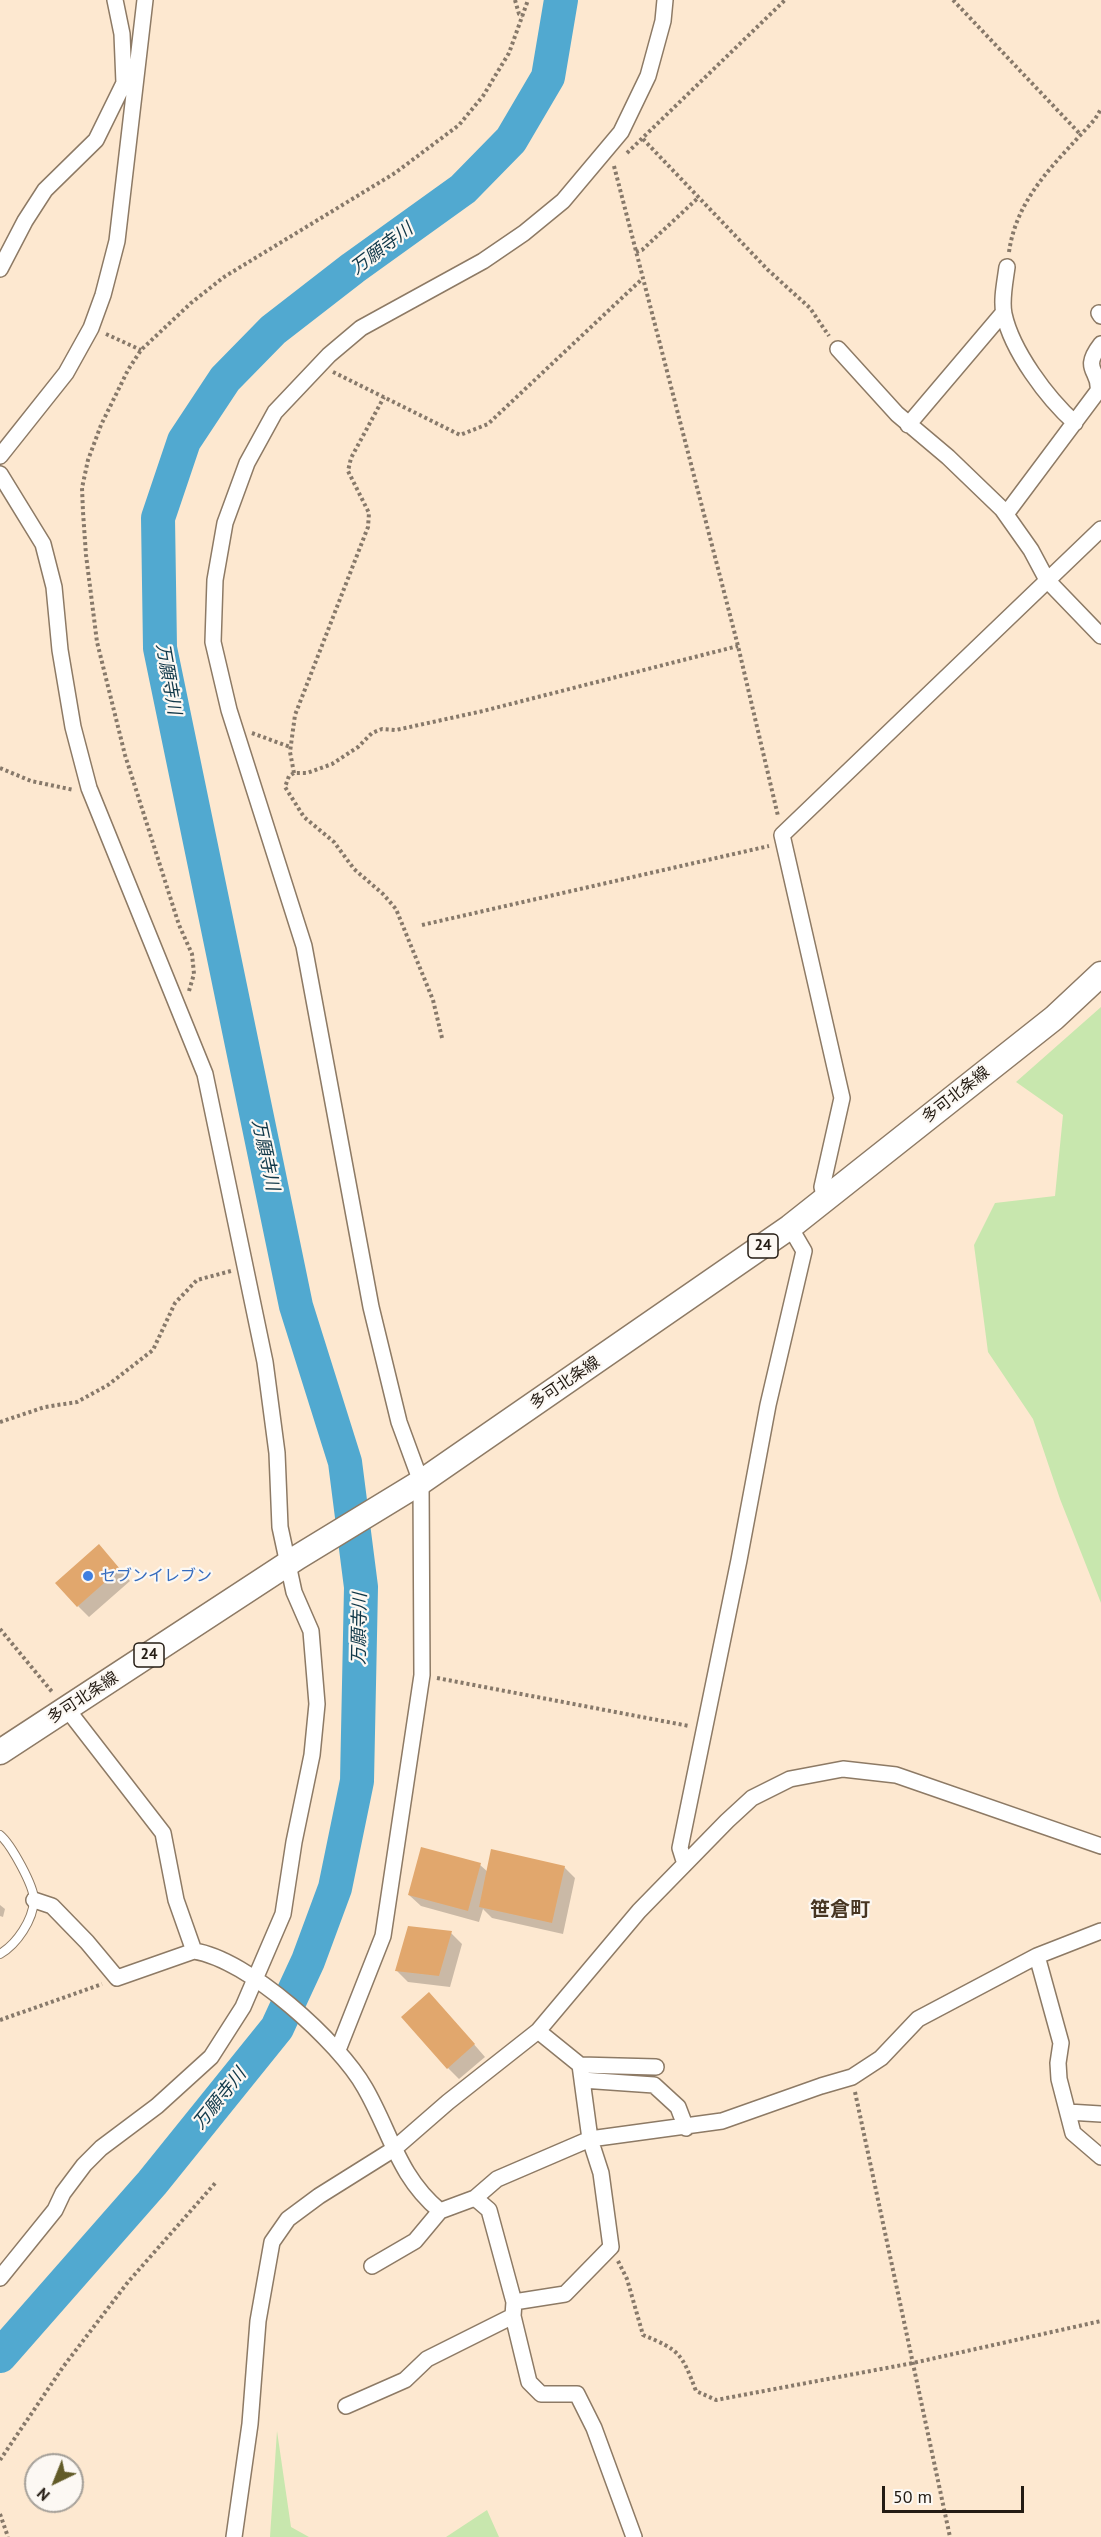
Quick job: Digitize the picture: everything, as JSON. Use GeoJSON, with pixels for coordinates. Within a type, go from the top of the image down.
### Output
{"type":"FeatureCollection","features":[{"type":"Feature","properties":{"kind":"main road","name":"多可北条線"},"geometry":{"type":"LineString","coordinates":[[0,1752],[292,1561],[413,1486],[790,1227],[1054,1018],[1101,974]]}},
{"type":"Feature","properties":{"kind":"street"},"geometry":{"type":"LineString","coordinates":[[0,269],[25,221],[45,190],[96,140],[131,78],[115,0]]}},
{"type":"Feature","properties":{"kind":"street"},"geometry":{"type":"LineString","coordinates":[[0,456],[66,373],[91,328],[103,296],[117,241],[131,78],[145,0]]}},
{"type":"Feature","properties":{"kind":"street"},"geometry":{"type":"LineString","coordinates":[[338,2050],[383,1936],[422,1676],[413,1486],[371,1307],[304,946],[235,730],[213,642],[214,580],[225,523],[247,463],[275,412],[320,365],[361,328],[474,266],[524,233],[563,201],[621,132],[648,76],[663,21],[665,0]]}},
{"type":"Feature","properties":{"kind":"street"},"geometry":{"type":"LineString","coordinates":[[1007,267],[1003,313],[1027,366],[1044,389],[1075,423]]}},
{"type":"Feature","properties":{"kind":"street"},"geometry":{"type":"LineString","coordinates":[[908,425],[1003,313]]}},
{"type":"Feature","properties":{"kind":"street"},"geometry":{"type":"LineString","coordinates":[[1006,514],[1098,392],[1099,386],[1091,364],[1092,355],[1101,344]]}},
{"type":"Feature","properties":{"kind":"street"},"geometry":{"type":"LineString","coordinates":[[838,349],[908,425],[948,458],[1006,514],[1031,550],[1047,580],[1101,636]]}},
{"type":"Feature","properties":{"kind":"street"},"geometry":{"type":"LineString","coordinates":[[0,474],[43,544],[54,587],[60,650],[73,727],[89,788],[205,1074],[265,1362],[277,1452],[280,1527],[292,1561],[294,1592],[311,1630],[317,1704],[312,1755],[282,1914],[260,1981],[211,2057],[157,2106],[101,2148],[84,2165],[63,2193],[55,2210],[0,2278]]}},
{"type":"Feature","properties":{"kind":"street"},"geometry":{"type":"LineString","coordinates":[[825,1199],[822,1187],[842,1098],[783,838],[1101,529]]}},
{"type":"Feature","properties":{"kind":"street"},"geometry":{"type":"LineString","coordinates":[[684,1864],[680,1848],[768,1405],[804,1251],[790,1227]]}},
{"type":"Feature","properties":{"kind":"street"},"geometry":{"type":"LineString","coordinates":[[67,1709],[163,1833],[177,1900],[194,1951]]}},
{"type":"Feature","properties":{"kind":"street"},"geometry":{"type":"LineString","coordinates":[[234,2537],[250,2424],[258,2321],[272,2242],[288,2219],[319,2196],[394,2149],[448,2102],[538,2031],[639,1911],[752,1798],[790,1779],[843,1769],[896,1775],[1101,1846]]}},
{"type":"Feature","properties":{"kind":"street"},"geometry":{"type":"LineString","coordinates":[[34,1900],[52,1906],[87,1942],[117,1978],[194,1951],[207,1953],[260,1981],[338,2050],[365,2088],[398,2161],[425,2199],[440,2211]]}},
{"type":"Feature","properties":{"kind":"street"},"geometry":{"type":"LineString","coordinates":[[372,2266],[415,2241],[440,2211],[475,2198],[497,2179],[590,2139],[686,2128],[722,2121],[852,2077],[881,2058],[918,2019],[1037,1956],[1101,1931]]}},
{"type":"Feature","properties":{"kind":"street"},"geometry":{"type":"LineString","coordinates":[[1037,1956],[1061,2043],[1058,2063],[1059,2079],[1073,2133],[1101,2157]]}},
{"type":"Feature","properties":{"kind":"street"},"geometry":{"type":"LineString","coordinates":[[538,2031],[581,2072],[654,2085],[678,2107],[686,2128]]}},
{"type":"Feature","properties":{"kind":"street"},"geometry":{"type":"LineString","coordinates":[[581,2072],[656,2067]]}},
{"type":"Feature","properties":{"kind":"street"},"geometry":{"type":"LineString","coordinates":[[346,2406],[405,2380],[428,2359],[514,2309],[565,2294],[611,2247],[601,2173],[590,2139],[581,2072]]}},
{"type":"Feature","properties":{"kind":"street"},"geometry":{"type":"LineString","coordinates":[[1068,2112],[1101,2114]]}},
{"type":"Feature","properties":{"kind":"street"},"geometry":{"type":"LineString","coordinates":[[475,2198],[489,2210],[514,2309],[529,2382],[542,2394],[577,2394],[594,2428],[634,2537]]}},
{"type":"Feature","properties":{"kind":"lane"},"geometry":{"type":"LineString","coordinates":[[0,1835],[8,1842],[24,1872],[34,1900],[22,1934],[9,1949],[0,1954]]}},
{"type":"Feature","properties":{"kind":"path"},"geometry":{"type":"LineString","coordinates":[[515,0],[519,14],[523,16]]}},
{"type":"Feature","properties":{"kind":"path"},"geometry":{"type":"LineString","coordinates":[[177,1002],[188,996],[194,974],[192,954],[179,926],[125,755],[97,642],[82,512],[82,488],[88,460],[101,425],[128,370],[141,350],[191,303],[224,277],[395,173],[459,125],[489,87],[508,53],[528,0]]}},
{"type":"Feature","properties":{"kind":"path"},"geometry":{"type":"LineString","coordinates":[[614,166],[785,0]]}},
{"type":"Feature","properties":{"kind":"path"},"geometry":{"type":"LineString","coordinates":[[953,0],[1081,135]]}},
{"type":"Feature","properties":{"kind":"path"},"geometry":{"type":"LineString","coordinates":[[1007,267],[1011,237],[1018,215],[1036,184],[1081,135],[1101,109]]}},
{"type":"Feature","properties":{"kind":"path"},"geometry":{"type":"LineString","coordinates":[[642,138],[768,270],[810,308],[838,349]]}},
{"type":"Feature","properties":{"kind":"path"},"geometry":{"type":"LineString","coordinates":[[422,926],[783,838],[738,646],[614,166],[604,153]]}},
{"type":"Feature","properties":{"kind":"path"},"geometry":{"type":"LineString","coordinates":[[636,252],[642,250],[699,196]]}},
{"type":"Feature","properties":{"kind":"path"},"geometry":{"type":"LineString","coordinates":[[320,365],[460,435],[488,424],[642,279]]}},
{"type":"Feature","properties":{"kind":"path"},"geometry":{"type":"LineString","coordinates":[[91,328],[141,350]]}},
{"type":"Feature","properties":{"kind":"path"},"geometry":{"type":"LineString","coordinates":[[294,773],[290,747],[295,716],[368,527],[369,513],[348,471],[351,458],[384,397]]}},
{"type":"Feature","properties":{"kind":"path"},"geometry":{"type":"LineString","coordinates":[[442,1038],[433,1000],[396,909],[383,894],[354,869],[334,842],[304,817],[285,787],[289,776],[294,773],[307,773],[332,764],[358,747],[372,733],[382,729],[396,730],[483,711],[738,646]]}},
{"type":"Feature","properties":{"kind":"path"},"geometry":{"type":"LineString","coordinates":[[235,730],[240,728],[290,747]]}},
{"type":"Feature","properties":{"kind":"path"},"geometry":{"type":"LineString","coordinates":[[0,768],[31,781],[78,791],[89,788]]}},
{"type":"Feature","properties":{"kind":"path"},"geometry":{"type":"LineString","coordinates":[[0,1422],[45,1407],[77,1402],[108,1385],[153,1350],[175,1303],[197,1281],[244,1267]]}},
{"type":"Feature","properties":{"kind":"path"},"geometry":{"type":"LineString","coordinates":[[0,1629],[67,1709]]}},
{"type":"Feature","properties":{"kind":"path"},"geometry":{"type":"LineString","coordinates":[[422,1676],[705,1729]]}},
{"type":"Feature","properties":{"kind":"path"},"geometry":{"type":"LineString","coordinates":[[0,2020],[117,1978]]}},
{"type":"Feature","properties":{"kind":"path"},"geometry":{"type":"LineString","coordinates":[[852,2077],[950,2537]]}},
{"type":"Feature","properties":{"kind":"path"},"geometry":{"type":"LineString","coordinates":[[0,2460],[63,2367],[128,2282],[217,2181]]}},
{"type":"Feature","properties":{"kind":"path"},"geometry":{"type":"LineString","coordinates":[[611,2247],[627,2279],[643,2335],[670,2346],[686,2364],[696,2391],[716,2400],[913,2363],[1101,2322]]}},
{"type":"Feature","properties":{"kind":"path"},"geometry":{"type":"LineString","coordinates":[[0,2514],[8,2537]]}},
{"type":"Feature","properties":{"kind":"green space"},"geometry":{"type":"Polygon","coordinates":[[[1101,1007],[1101,1603],[1060,1499],[1033,1419],[988,1352],[974,1245],[995,1203],[1055,1196],[1063,1115],[1016,1082],[1101,1007]]]}},
{"type":"Feature","properties":{"kind":"green space"},"geometry":{"type":"Polygon","coordinates":[[[277,2431],[291,2527],[309,2537],[270,2537],[277,2431]]]}},
{"type":"Feature","properties":{"kind":"green space"},"geometry":{"type":"Polygon","coordinates":[[[487,2510],[499,2537],[446,2537],[487,2510]]]}},
{"type":"Feature","properties":{"kind":"building","name":"セブンイレブン"},"geometry":{"type":"Polygon","coordinates":[[[99,1544],[120,1569],[77,1607],[55,1583],[99,1544]]]}},
{"type":"Feature","properties":{"kind":"building"},"geometry":{"type":"Polygon","coordinates":[[[421,1847],[481,1863],[468,1911],[408,1895],[421,1847]]]}},
{"type":"Feature","properties":{"kind":"building"},"geometry":{"type":"Polygon","coordinates":[[[491,1849],[565,1866],[552,1923],[479,1907],[491,1849]]]}},
{"type":"Feature","properties":{"kind":"building"},"geometry":{"type":"Polygon","coordinates":[[[408,1926],[452,1931],[439,1976],[395,1971],[408,1926]]]}},
{"type":"Feature","properties":{"kind":"building"},"geometry":{"type":"Polygon","coordinates":[[[429,1992],[475,2044],[447,2069],[401,2017],[429,1992]]]}},
{"type":"Feature","properties":{"kind":"waterway","name":"万願寺川"},"geometry":{"type":"LineString","coordinates":[[0,2356],[152,2183],[277,2028],[308,1961],[335,1888],[357,1781],[361,1587],[345,1462],[296,1306],[160,648],[158,518],[184,441],[225,379],[273,330],[353,268],[463,189],[511,140],[548,77],[561,0]]}},
{"type":"Feature","properties":{"kind":"place","name":"セブンイレブン"},"geometry":{"type":"Point","coordinates":[88,1576]}},
{"type":"Feature","properties":{"kind":"district","name":"笹倉町"},"geometry":{"type":"Point","coordinates":[840,1910]}}]}
